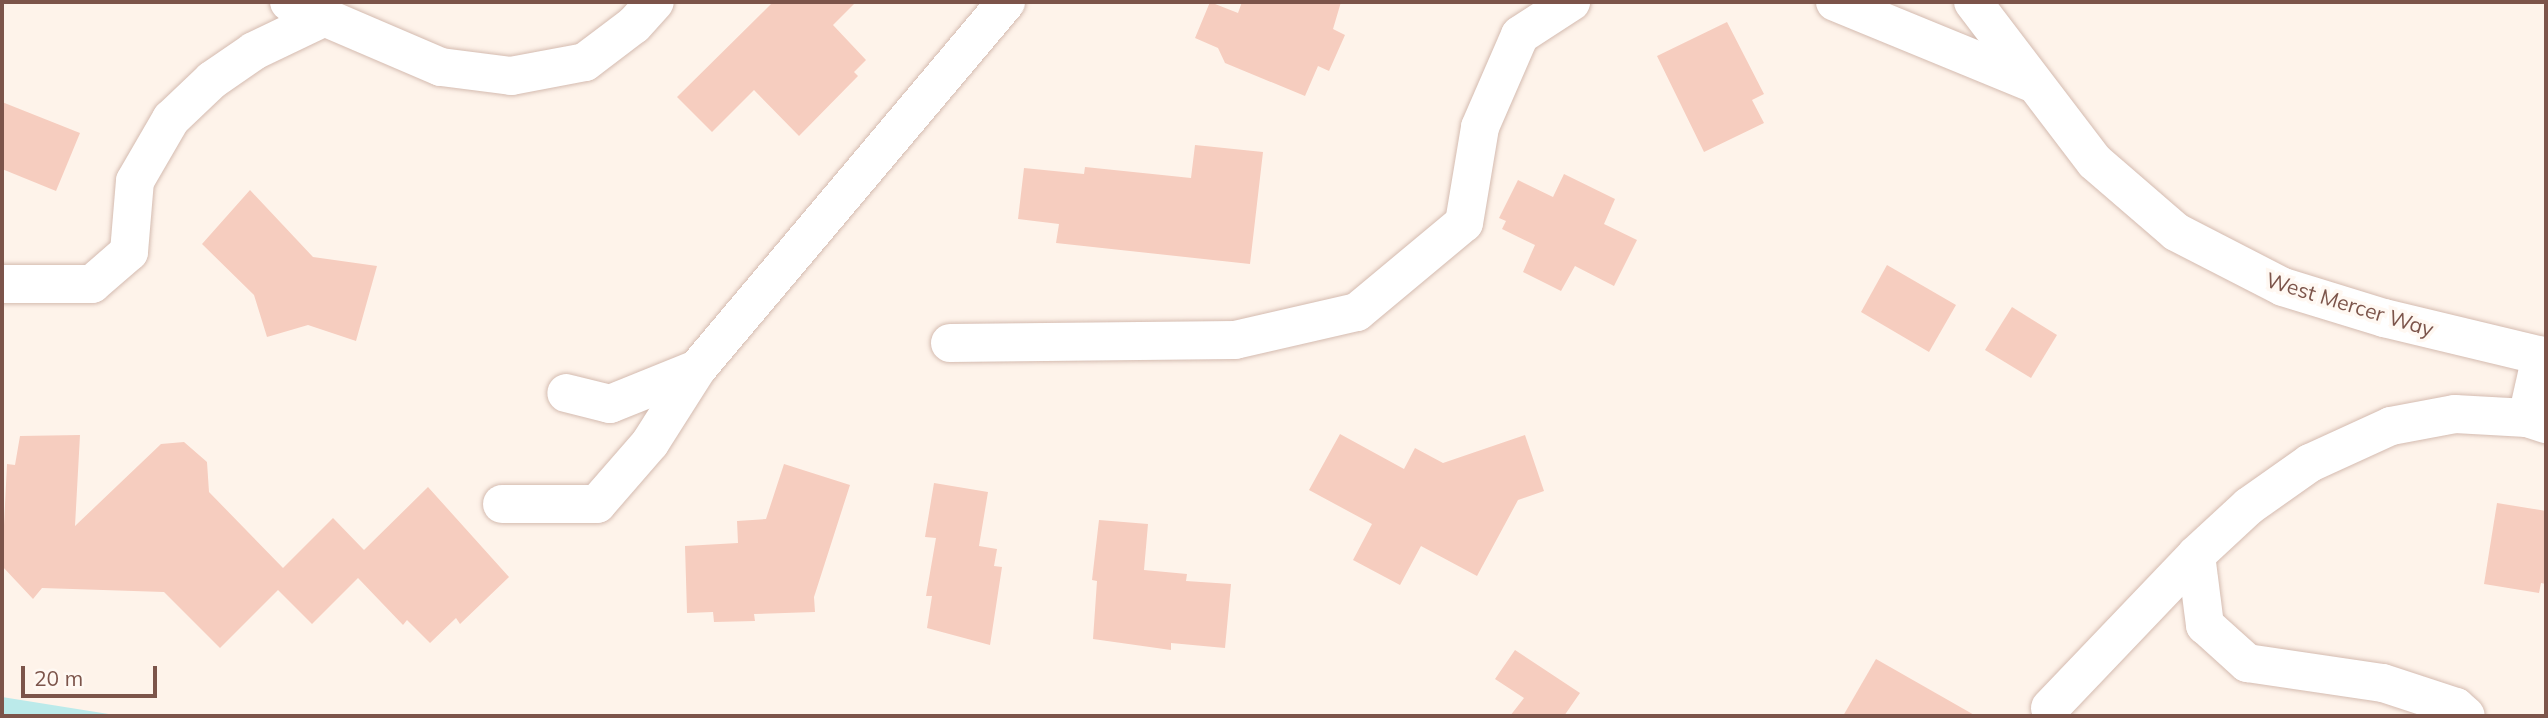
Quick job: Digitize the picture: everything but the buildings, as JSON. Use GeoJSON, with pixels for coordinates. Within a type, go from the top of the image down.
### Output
{"type":"FeatureCollection","features":[{"type":"Feature","properties":{"kind":"street"},"geometry":{"type":"LineString","coordinates":[[289,2],[441,67],[511,76],[585,62],[634,25],[655,2]]}},
{"type":"Feature","properties":{"kind":"street"},"geometry":{"type":"LineString","coordinates":[[502,504],[597,504],[650,443],[697,369],[1006,2]]}},
{"type":"Feature","properties":{"kind":"street"},"geometry":{"type":"LineString","coordinates":[[950,343],[1235,340],[1357,312],[1464,223],[1480,127],[1520,35],[1571,2]]}},
{"type":"Feature","properties":{"kind":"street"},"geometry":{"type":"LineString","coordinates":[[1835,2],[2030,82]]}},
{"type":"Feature","properties":{"kind":"street","name":"West Mercer Way"},"geometry":{"type":"LineString","coordinates":[[1973,2],[2030,82],[2095,162],[2176,232],[2222,259],[2283,287],[2384,318],[2544,357]]}},
{"type":"Feature","properties":{"kind":"street"},"geometry":{"type":"LineString","coordinates":[[2,284],[92,284],[129,252],[135,181],[171,119],[212,80],[254,51],[325,17]]}},
{"type":"Feature","properties":{"kind":"street"},"geometry":{"type":"LineString","coordinates":[[2050,708],[2196,555],[2249,506],[2310,463],[2391,426],[2455,414],[2537,421],[2544,357]]}},
{"type":"Feature","properties":{"kind":"street"},"geometry":{"type":"LineString","coordinates":[[566,393],[610,404],[697,369]]}},
{"type":"Feature","properties":{"kind":"street"},"geometry":{"type":"LineString","coordinates":[[2196,555],[2205,625],[2247,663],[2383,683],[2456,707],[2466,716]]}},
{"type":"Feature","properties":{"kind":"water"},"geometry":{"type":"Polygon","coordinates":[[[2,697],[121,716],[2,716],[2,697]]]}}]}
